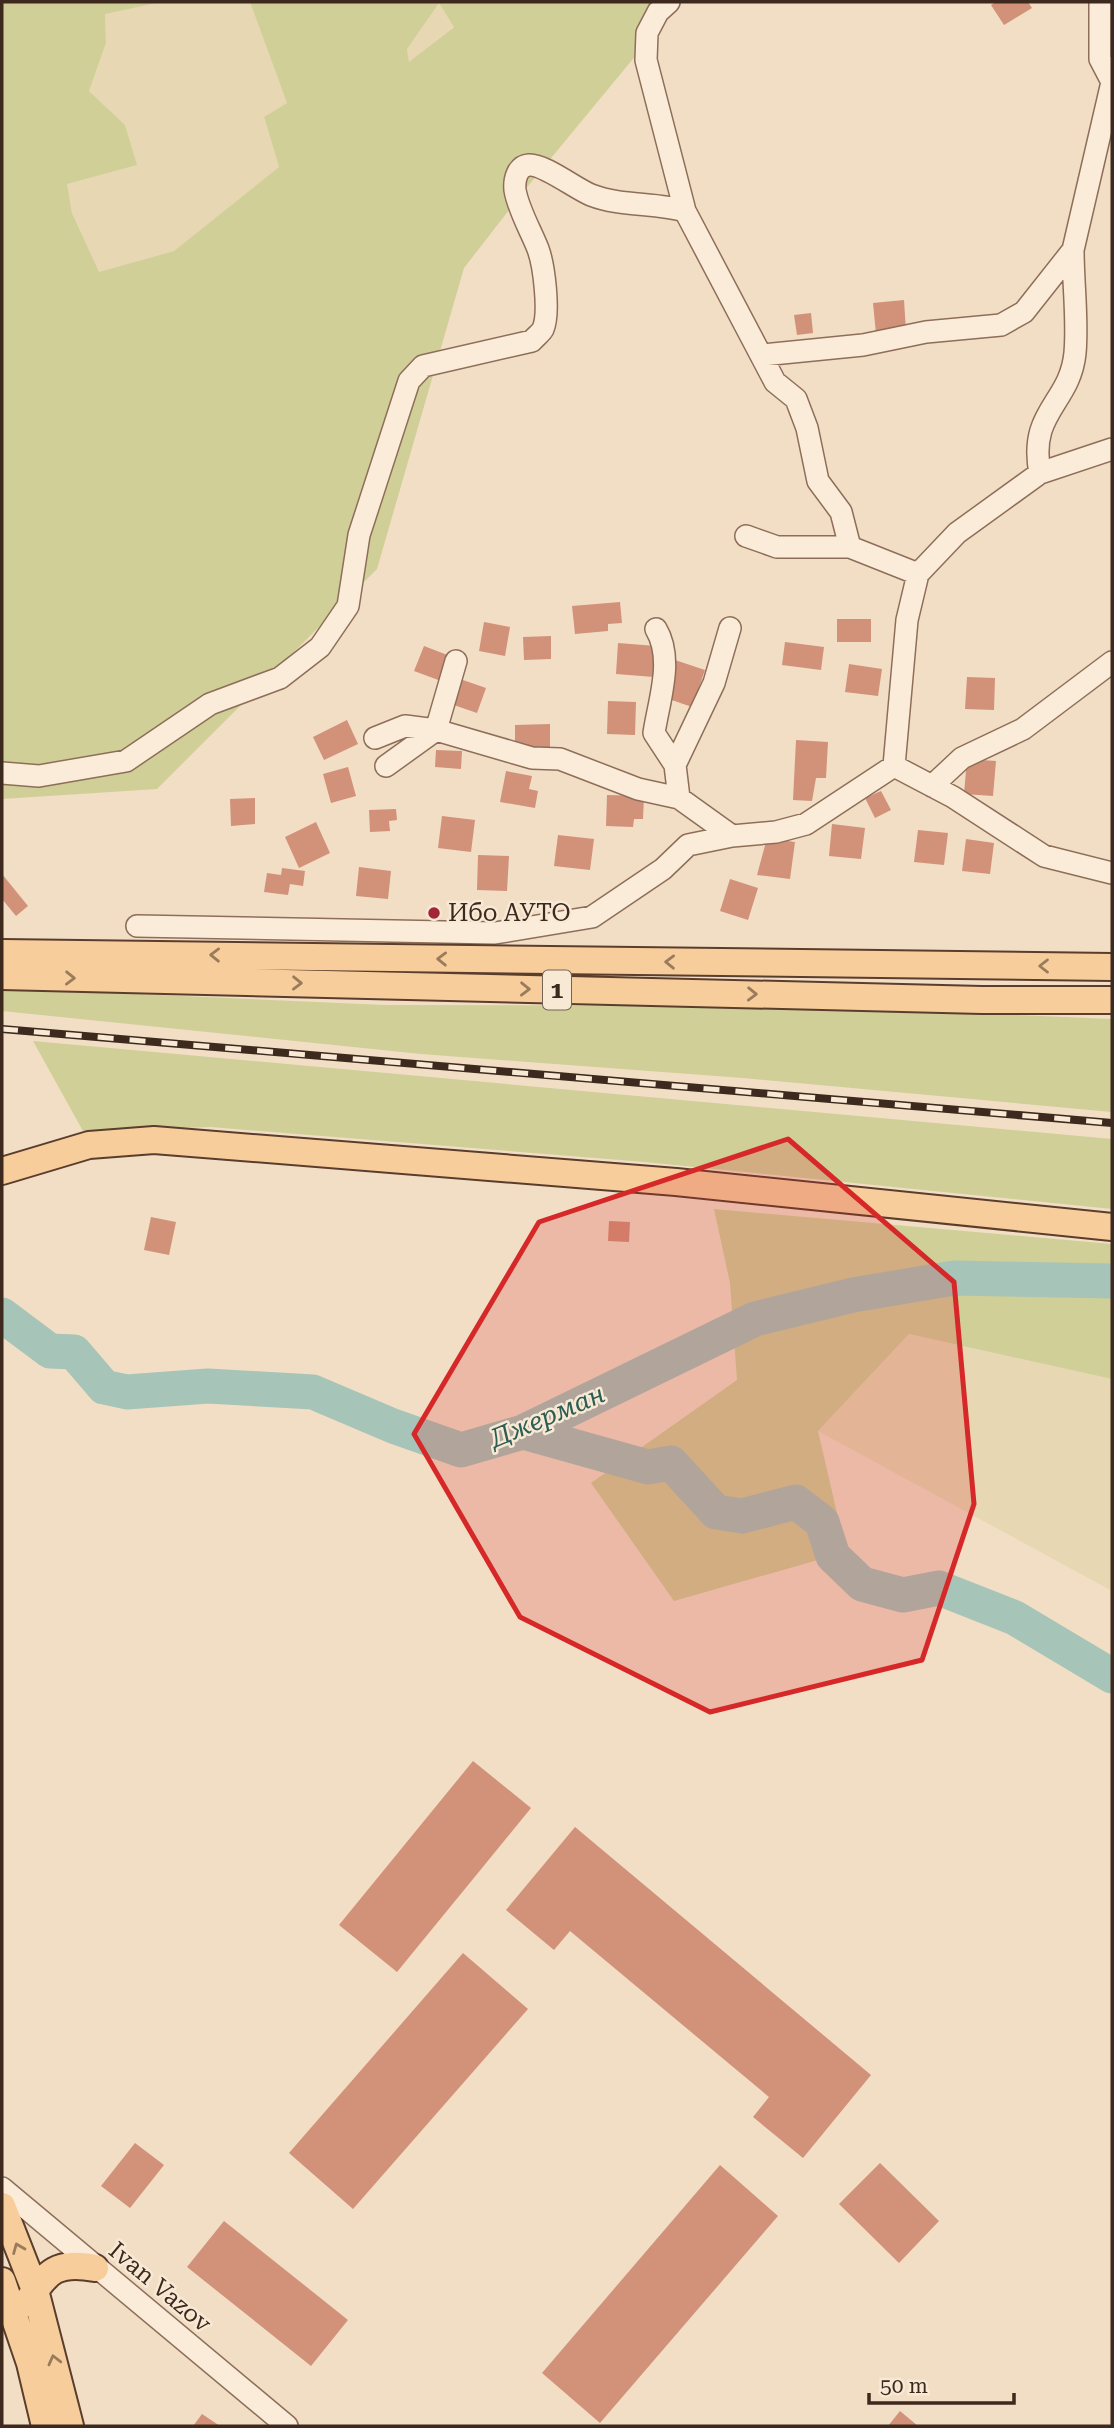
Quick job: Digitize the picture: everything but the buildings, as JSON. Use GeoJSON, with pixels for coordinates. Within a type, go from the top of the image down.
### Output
{"type":"FeatureCollection","features":[{"type":"Feature","properties":{"kind":"main road","name":"1"},"geometry":{"type":"LineString","coordinates":[[2,953],[1112,967]]}},
{"type":"Feature","properties":{"kind":"main road","name":"1"},"geometry":{"type":"LineString","coordinates":[[2,976],[982,1000],[1112,1000]]}},
{"type":"Feature","properties":{"kind":"main road"},"geometry":{"type":"LineString","coordinates":[[2,1171],[89,1145],[154,1140],[651,1180],[1112,1227]]}},
{"type":"Feature","properties":{"kind":"main road"},"geometry":{"type":"LineString","coordinates":[[2,2206],[35,2290],[70,2426]]}},
{"type":"Feature","properties":{"kind":"main road"},"geometry":{"type":"LineString","coordinates":[[17,2320],[35,2290],[57,2268],[73,2264],[95,2268]]}},
{"type":"Feature","properties":{"kind":"main road"},"geometry":{"type":"LineString","coordinates":[[2,2281],[17,2320],[45,2426]]}},
{"type":"Feature","properties":{"kind":"street"},"geometry":{"type":"LineString","coordinates":[[669,2],[658,12],[647,33],[646,61],[685,211],[775,382],[796,399],[807,428],[818,481],[841,512],[850,547]]}},
{"type":"Feature","properties":{"kind":"street"},"geometry":{"type":"LineString","coordinates":[[1040,473],[1035,449],[1040,426],[1060,394],[1075,354],[1073,250],[1112,82],[1100,60],[1100,2]]}},
{"type":"Feature","properties":{"kind":"street"},"geometry":{"type":"LineString","coordinates":[[2,773],[39,776],[126,761],[210,704],[280,678],[320,647],[348,606],[359,535],[409,381],[423,366],[532,341],[543,328],[545,292],[540,253],[515,192],[515,178],[520,168],[529,165],[540,167],[592,195],[615,201],[667,206],[685,211]]}},
{"type":"Feature","properties":{"kind":"street"},"geometry":{"type":"LineString","coordinates":[[762,355],[863,345],[926,332],[1001,325],[1024,312],[1073,250]]}},
{"type":"Feature","properties":{"kind":"street"},"geometry":{"type":"LineString","coordinates":[[894,766],[907,620],[918,575],[957,533],[1040,473],[1112,449]]}},
{"type":"Feature","properties":{"kind":"street"},"geometry":{"type":"LineString","coordinates":[[746,536],[778,547],[850,547],[918,575]]}},
{"type":"Feature","properties":{"kind":"street"},"geometry":{"type":"LineString","coordinates":[[675,765],[714,683],[730,628]]}},
{"type":"Feature","properties":{"kind":"street"},"geometry":{"type":"LineString","coordinates":[[654,733],[665,661],[664,643],[656,629]]}},
{"type":"Feature","properties":{"kind":"street"},"geometry":{"type":"LineString","coordinates":[[386,766],[436,730],[456,661]]}},
{"type":"Feature","properties":{"kind":"street"},"geometry":{"type":"LineString","coordinates":[[932,786],[962,758],[1023,729],[1112,662]]}},
{"type":"Feature","properties":{"kind":"street"},"geometry":{"type":"LineString","coordinates":[[645,703],[654,733],[675,765],[680,798]]}},
{"type":"Feature","properties":{"kind":"street"},"geometry":{"type":"LineString","coordinates":[[375,738],[405,726],[436,730],[532,758],[560,759],[638,789],[680,798],[732,835]]}},
{"type":"Feature","properties":{"kind":"street"},"geometry":{"type":"LineString","coordinates":[[894,766],[932,786],[1044,856],[1112,873]]}},
{"type":"Feature","properties":{"kind":"street"},"geometry":{"type":"LineString","coordinates":[[137,926],[495,933],[592,917],[663,869],[688,845],[732,835],[776,832],[806,824],[894,766]]}},
{"type":"Feature","properties":{"kind":"street","name":"Ivan Vazov"},"geometry":{"type":"LineString","coordinates":[[2,2188],[286,2426]]}},
{"type":"Feature","properties":{"kind":"highlighted area"},"geometry":{"type":"Polygon","coordinates":[[[788,1139],[954,1282],[974,1504],[922,1660],[710,1712],[520,1617],[414,1434],[539,1222],[788,1139]]]}},
{"type":"Feature","properties":{"kind":"shaded area"},"geometry":{"type":"Polygon","coordinates":[[[2,2],[161,2],[105,14],[106,43],[89,91],[125,125],[137,165],[67,184],[72,213],[99,272],[174,251],[279,167],[264,117],[287,103],[250,2],[680,2],[523,192],[464,268],[377,569],[157,789],[2,799],[2,2]],[[439,3],[407,49],[409,62],[454,27],[439,3]]]}},
{"type":"Feature","properties":{"kind":"shaded area"},"geometry":{"type":"Polygon","coordinates":[[[161,2],[250,2],[287,103],[264,118],[279,167],[174,251],[99,272],[72,213],[67,184],[136,165],[125,125],[89,91],[106,43],[105,13],[161,2]]]}},
{"type":"Feature","properties":{"kind":"shaded area"},"geometry":{"type":"Polygon","coordinates":[[[439,2],[454,26],[409,63],[407,49],[439,2]]]}},
{"type":"Feature","properties":{"kind":"shaded area"},"geometry":{"type":"Polygon","coordinates":[[[2,988],[384,1005],[802,1006],[1112,1019],[1112,1112],[743,1078],[421,1054],[2,1011],[2,988]]]}},
{"type":"Feature","properties":{"kind":"shaded area"},"geometry":{"type":"Polygon","coordinates":[[[33,1041],[1112,1139],[1112,1209],[645,1162],[211,1127],[83,1131],[33,1041]]]}},
{"type":"Feature","properties":{"kind":"shaded area"},"geometry":{"type":"Polygon","coordinates":[[[714,1209],[1112,1244],[1112,1379],[909,1334],[818,1431],[846,1552],[674,1601],[591,1483],[737,1380],[730,1283],[714,1209]]]}},
{"type":"Feature","properties":{"kind":"shaded area"},"geometry":{"type":"Polygon","coordinates":[[[909,1334],[1112,1379],[1112,1591],[818,1431],[909,1334]]]}},
{"type":"Feature","properties":{"kind":"waterway","name":"Джерман"},"geometry":{"type":"LineString","coordinates":[[2,1315],[50,1351],[74,1352],[104,1387],[127,1392],[208,1386],[313,1392],[393,1426],[461,1450],[523,1432],[755,1319],[853,1295],[954,1278],[1112,1281]]}},
{"type":"Feature","properties":{"kind":"waterway"},"geometry":{"type":"LineString","coordinates":[[523,1432],[648,1467],[671,1463],[716,1512],[742,1516],[796,1502],[822,1522],[833,1556],[862,1584],[903,1595],[939,1588],[1015,1618],[1112,1676]]}},
{"type":"Feature","properties":{"kind":"railway"},"geometry":{"type":"LineString","coordinates":[[2,1029],[1112,1123]]}},
{"type":"Feature","properties":{"kind":"place","name":"Ибо АУТО"},"geometry":{"type":"Point","coordinates":[434,913]}}]}
